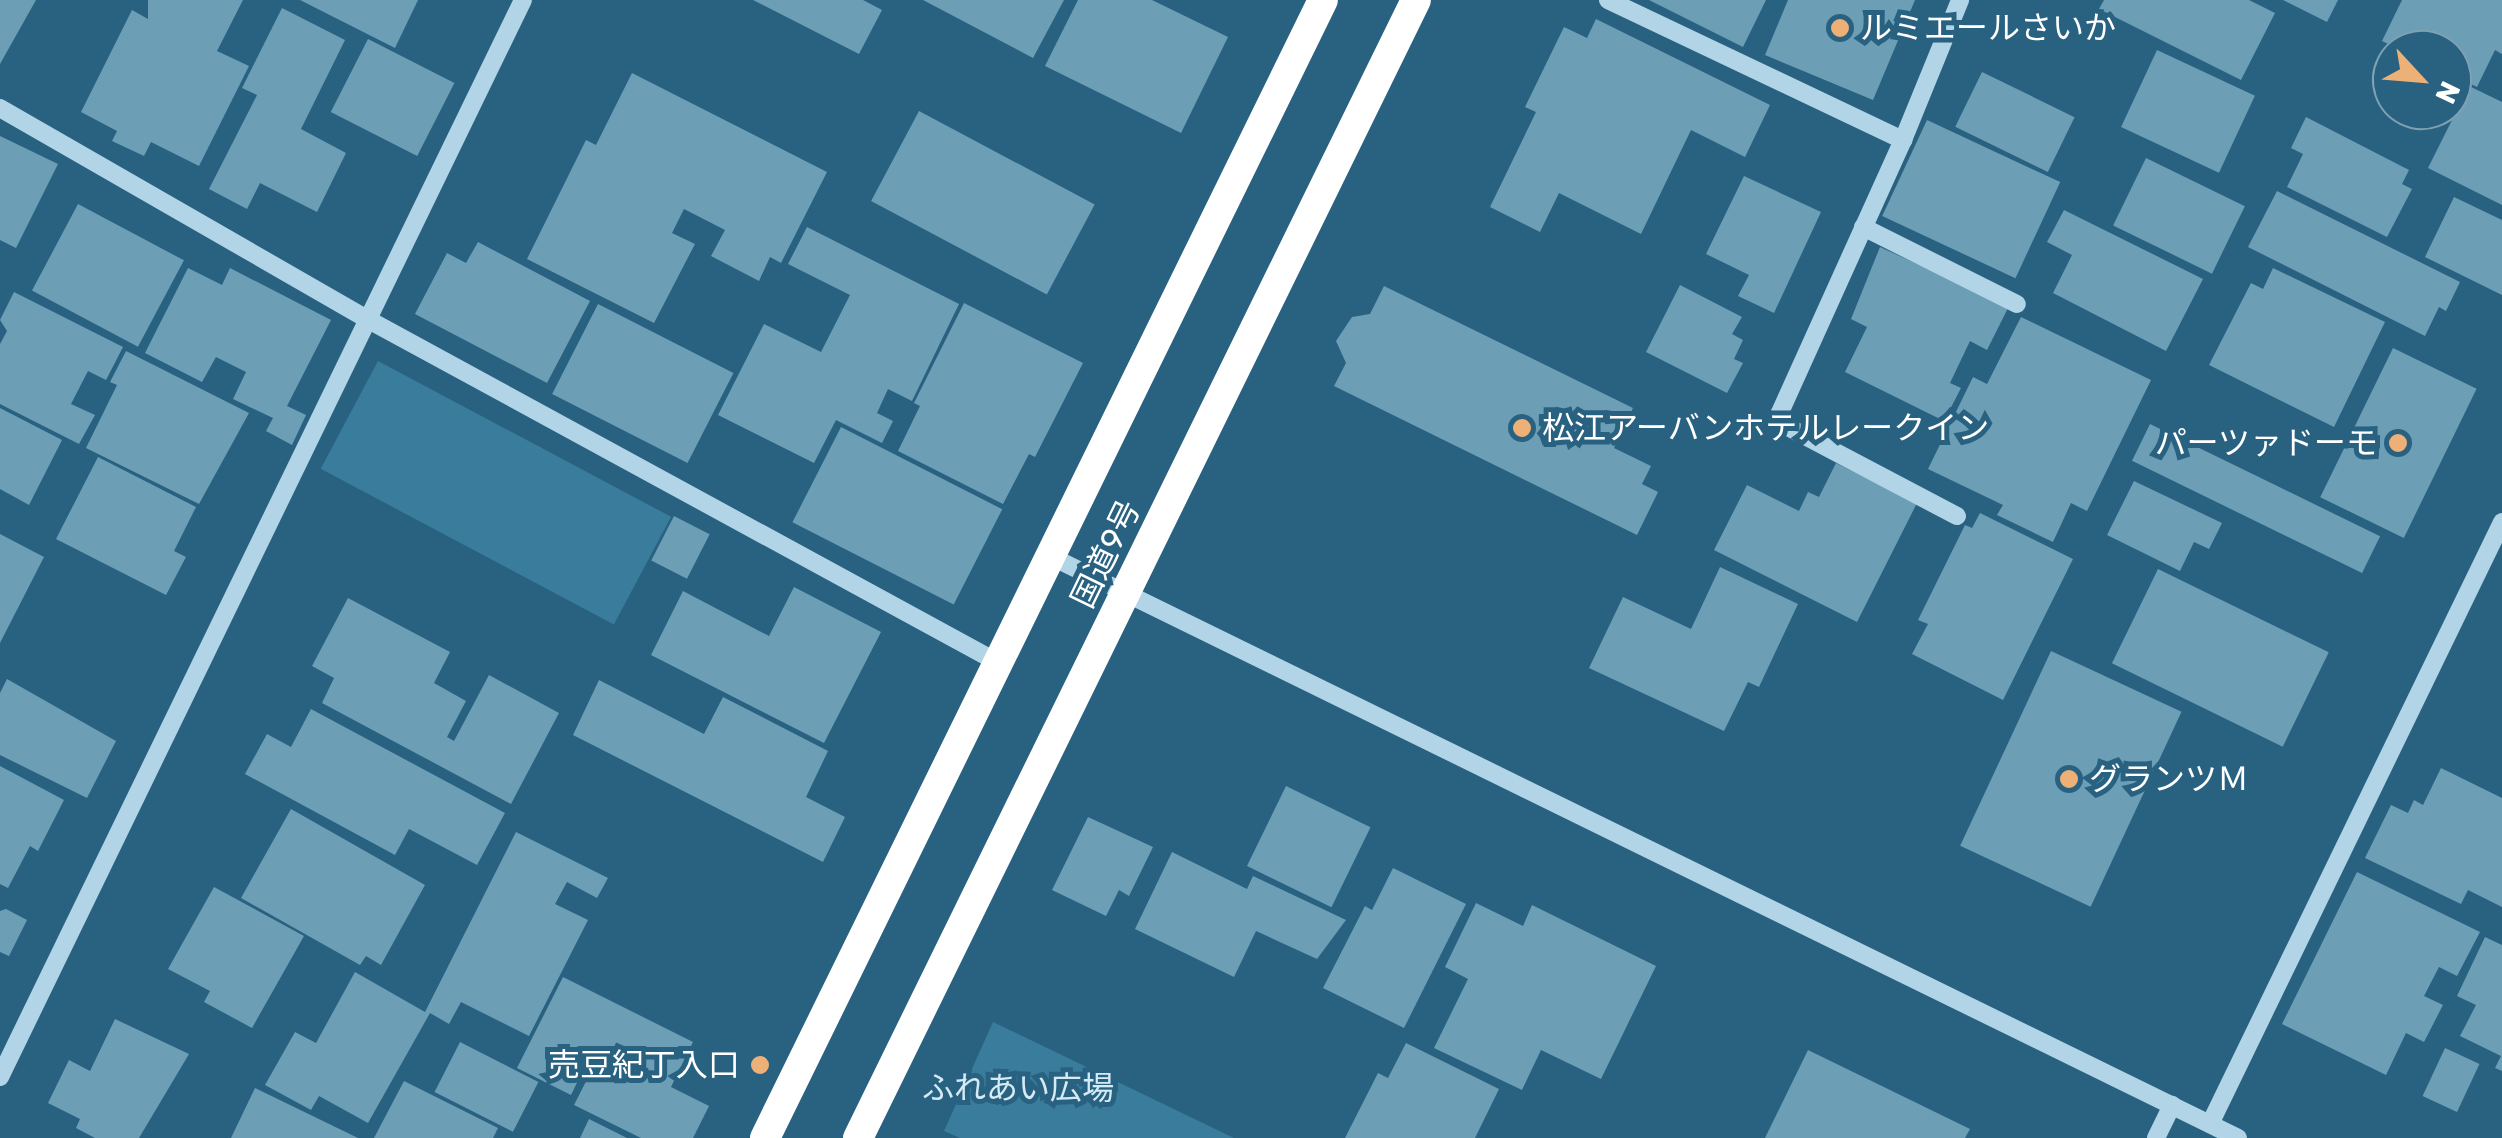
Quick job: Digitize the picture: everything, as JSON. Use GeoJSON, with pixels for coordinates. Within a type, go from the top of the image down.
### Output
{"type":"FeatureCollection","features":[{"type":"Feature","properties":{"kind":"highway","name":"国道9号"},"geometry":{"type":"LineString","coordinates":[[765,1138],[995,662],[1323,0]]}},
{"type":"Feature","properties":{"kind":"highway","name":"国道9号"},"geometry":{"type":"LineString","coordinates":[[858,1138],[1416,0]]}},
{"type":"Feature","properties":{"kind":"street"},"geometry":{"type":"LineString","coordinates":[[0,1077],[523,0]]}},
{"type":"Feature","properties":{"kind":"street"},"geometry":{"type":"LineString","coordinates":[[1608,0],[1902,140]]}},
{"type":"Feature","properties":{"kind":"street"},"geometry":{"type":"LineString","coordinates":[[1956,516],[1788,427],[1778,414],[1902,140],[1960,0]]}},
{"type":"Feature","properties":{"kind":"street"},"geometry":{"type":"LineString","coordinates":[[0,108],[367,319],[995,662]]}},
{"type":"Feature","properties":{"kind":"street"},"geometry":{"type":"LineString","coordinates":[[1863,227],[2017,304]]}},
{"type":"Feature","properties":{"kind":"street"},"geometry":{"type":"LineString","coordinates":[[2210,1124],[2502,522]]}},
{"type":"Feature","properties":{"kind":"street"},"geometry":{"type":"LineString","coordinates":[[1048,555],[2238,1138]]}},
{"type":"Feature","properties":{"kind":"street"},"geometry":{"type":"LineString","coordinates":[[2156,1138],[2172,1105]]}},
{"type":"Feature","properties":{"kind":"green space"},"geometry":{"type":"Polygon","coordinates":[[[378,361],[671,517],[614,625],[321,469],[378,361]]]}},
{"type":"Feature","properties":{"kind":"green space","name":"ふれあい広場"},"geometry":{"type":"Polygon","coordinates":[[[993,1022],[1234,1138],[960,1138],[944,1131],[993,1022]]]}},
{"type":"Feature","properties":{"kind":"building"},"geometry":{"type":"Polygon","coordinates":[[[0,0],[36,0],[0,64],[0,0]]]}},
{"type":"Feature","properties":{"kind":"building"},"geometry":{"type":"Polygon","coordinates":[[[148,0],[243,0],[217,51],[249,66],[199,166],[151,142],[144,156],[112,141],[117,131],[81,112],[132,10],[148,19],[148,0]]]}},
{"type":"Feature","properties":{"kind":"building"},"geometry":{"type":"Polygon","coordinates":[[[300,0],[418,0],[395,48],[300,0]]]}},
{"type":"Feature","properties":{"kind":"building"},"geometry":{"type":"Polygon","coordinates":[[[753,0],[863,0],[882,10],[859,54],[753,0]]]}},
{"type":"Feature","properties":{"kind":"building"},"geometry":{"type":"Polygon","coordinates":[[[923,0],[1064,0],[1033,58],[923,0]]]}},
{"type":"Feature","properties":{"kind":"building"},"geometry":{"type":"Polygon","coordinates":[[[1078,0],[1152,0],[1228,37],[1181,133],[1045,66],[1078,0]]]}},
{"type":"Feature","properties":{"kind":"building"},"geometry":{"type":"Polygon","coordinates":[[[1649,0],[1766,0],[1743,47],[1649,0]]]}},
{"type":"Feature","properties":{"kind":"building","name":"ルミエールさいか"},"geometry":{"type":"Polygon","coordinates":[[[1788,0],[1915,0],[1873,100],[1765,55],[1788,0]]]}},
{"type":"Feature","properties":{"kind":"building"},"geometry":{"type":"Polygon","coordinates":[[[2104,0],[2249,0],[2275,13],[2241,80],[2099,9],[2104,0]]]}},
{"type":"Feature","properties":{"kind":"building"},"geometry":{"type":"Polygon","coordinates":[[[2283,0],[2338,0],[2327,22],[2283,0]]]}},
{"type":"Feature","properties":{"kind":"building"},"geometry":{"type":"Polygon","coordinates":[[[2402,0],[2502,0],[2502,54],[2495,50],[2477,87],[2472,85],[2472,30],[2387,30],[2402,0]]]}},
{"type":"Feature","properties":{"kind":"building"},"geometry":{"type":"Polygon","coordinates":[[[282,8],[345,40],[301,129],[346,153],[317,212],[260,183],[247,209],[209,189],[257,95],[242,88],[282,8]]]}},
{"type":"Feature","properties":{"kind":"building"},"geometry":{"type":"Polygon","coordinates":[[[1596,19],[1770,105],[1745,157],[1691,130],[1641,234],[1559,193],[1540,232],[1490,207],[1536,112],[1525,107],[1564,27],[1587,38],[1596,19]]]}},
{"type":"Feature","properties":{"kind":"building"},"geometry":{"type":"Polygon","coordinates":[[[368,39],[454,83],[417,156],[331,112],[368,39]]]}},
{"type":"Feature","properties":{"kind":"building"},"geometry":{"type":"Polygon","coordinates":[[[2157,50],[2255,96],[2219,173],[2121,127],[2157,50]]]}},
{"type":"Feature","properties":{"kind":"building"},"geometry":{"type":"Polygon","coordinates":[[[1982,72],[2075,117],[2048,172],[1955,127],[1982,72]]]}},
{"type":"Feature","properties":{"kind":"building"},"geometry":{"type":"Polygon","coordinates":[[[632,73],[827,172],[781,263],[770,257],[759,281],[711,256],[725,230],[684,209],[672,233],[695,244],[654,323],[527,259],[586,140],[596,145],[632,73]]]}},
{"type":"Feature","properties":{"kind":"building"},"geometry":{"type":"Polygon","coordinates":[[[2472,87],[2502,102],[2502,205],[2428,168],[2447,130],[2472,130],[2472,87]]]}},
{"type":"Feature","properties":{"kind":"building"},"geometry":{"type":"Polygon","coordinates":[[[919,111],[1095,204],[1047,294],[871,201],[919,111]]]}},
{"type":"Feature","properties":{"kind":"building"},"geometry":{"type":"Polygon","coordinates":[[[2306,117],[2409,170],[2402,184],[2412,189],[2387,237],[2287,187],[2303,154],[2291,148],[2306,117]]]}},
{"type":"Feature","properties":{"kind":"building"},"geometry":{"type":"Polygon","coordinates":[[[1927,120],[2060,182],[2015,278],[1882,216],[1927,120]]]}},
{"type":"Feature","properties":{"kind":"building"},"geometry":{"type":"Polygon","coordinates":[[[0,136],[58,164],[16,248],[0,240],[0,136]]]}},
{"type":"Feature","properties":{"kind":"building"},"geometry":{"type":"Polygon","coordinates":[[[2146,158],[2245,206],[2212,274],[2113,225],[2146,158]]]}},
{"type":"Feature","properties":{"kind":"building"},"geometry":{"type":"Polygon","coordinates":[[[1744,176],[1821,212],[1774,313],[1738,296],[1749,275],[1706,254],[1744,176]]]}},
{"type":"Feature","properties":{"kind":"building"},"geometry":{"type":"Polygon","coordinates":[[[2277,191],[2460,282],[2446,311],[2439,307],[2425,336],[2248,247],[2277,191]]]}},
{"type":"Feature","properties":{"kind":"building"},"geometry":{"type":"Polygon","coordinates":[[[2454,197],[2502,220],[2502,295],[2425,257],[2454,197]]]}},
{"type":"Feature","properties":{"kind":"building"},"geometry":{"type":"Polygon","coordinates":[[[78,204],[184,260],[138,347],[32,291],[78,204]]]}},
{"type":"Feature","properties":{"kind":"building"},"geometry":{"type":"Polygon","coordinates":[[[2064,210],[2203,279],[2166,351],[2053,293],[2072,255],[2047,242],[2064,210]]]}},
{"type":"Feature","properties":{"kind":"building"},"geometry":{"type":"Polygon","coordinates":[[[807,227],[959,304],[912,401],[888,389],[877,413],[893,421],[882,443],[836,420],[814,463],[718,415],[764,324],[821,352],[850,295],[788,264],[807,227]]]}},
{"type":"Feature","properties":{"kind":"building"},"geometry":{"type":"Polygon","coordinates":[[[478,242],[590,301],[547,383],[415,314],[447,253],[466,263],[478,242]]]}},
{"type":"Feature","properties":{"kind":"building"},"geometry":{"type":"Polygon","coordinates":[[[1880,247],[2009,306],[1987,350],[1970,341],[1950,383],[1961,388],[1944,421],[1845,372],[1867,327],[1851,319],[1880,247]]]}},
{"type":"Feature","properties":{"kind":"building"},"geometry":{"type":"Polygon","coordinates":[[[188,268],[222,285],[230,268],[331,320],[287,406],[306,415],[292,445],[266,431],[273,418],[233,399],[246,372],[216,357],[202,382],[145,353],[188,268]]]}},
{"type":"Feature","properties":{"kind":"building"},"geometry":{"type":"Polygon","coordinates":[[[2273,268],[2385,322],[2334,427],[2209,365],[2251,283],[2263,289],[2273,268]]]}},
{"type":"Feature","properties":{"kind":"building"},"geometry":{"type":"Polygon","coordinates":[[[1680,285],[1742,317],[1732,334],[1743,340],[1734,359],[1743,363],[1727,393],[1646,352],[1680,285]]]}},
{"type":"Feature","properties":{"kind":"building","name":"松江アーバンホテルレークイン"},"geometry":{"type":"Polygon","coordinates":[[[1384,286],[1633,408],[1614,448],[1651,466],[1642,484],[1658,492],[1637,535],[1334,386],[1346,363],[1336,341],[1352,317],[1370,314],[1384,286]]]}},
{"type":"Feature","properties":{"kind":"building"},"geometry":{"type":"Polygon","coordinates":[[[14,292],[123,347],[106,380],[88,371],[71,404],[95,415],[79,444],[0,404],[0,344],[7,331],[0,320],[14,292]]]}},
{"type":"Feature","properties":{"kind":"building"},"geometry":{"type":"Polygon","coordinates":[[[964,303],[1083,363],[1035,457],[1029,454],[1003,504],[898,451],[920,406],[914,403],[964,303]]]}},
{"type":"Feature","properties":{"kind":"building"},"geometry":{"type":"Polygon","coordinates":[[[598,304],[733,373],[688,463],[552,394],[598,304]]]}},
{"type":"Feature","properties":{"kind":"building"},"geometry":{"type":"Polygon","coordinates":[[[2021,317],[2151,380],[2087,511],[2071,503],[2053,542],[1997,515],[2003,505],[1928,469],[1973,377],[1987,384],[2021,317]]]}},
{"type":"Feature","properties":{"kind":"building","name":"パーツァドーモ"},"geometry":{"type":"Polygon","coordinates":[[[2393,348],[2477,389],[2404,538],[2320,497],[2393,348]]]}},
{"type":"Feature","properties":{"kind":"building"},"geometry":{"type":"Polygon","coordinates":[[[126,351],[249,413],[199,504],[86,448],[117,385],[110,382],[126,351]]]}},
{"type":"Feature","properties":{"kind":"building"},"geometry":{"type":"Polygon","coordinates":[[[0,408],[62,440],[29,505],[0,489],[0,408]]]}},
{"type":"Feature","properties":{"kind":"building"},"geometry":{"type":"Polygon","coordinates":[[[2150,424],[2380,536],[2362,573],[2132,461],[2150,424]]]}},
{"type":"Feature","properties":{"kind":"building"},"geometry":{"type":"Polygon","coordinates":[[[841,427],[1002,509],[954,605],[792,522],[841,427]]]}},
{"type":"Feature","properties":{"kind":"building"},"geometry":{"type":"Polygon","coordinates":[[[98,457],[196,507],[174,551],[186,557],[166,595],[56,539],[98,457]]]}},
{"type":"Feature","properties":{"kind":"building"},"geometry":{"type":"Polygon","coordinates":[[[1836,463],[1917,503],[1857,622],[1714,550],[1747,485],[1799,511],[1808,492],[1819,497],[1836,463]]]}},
{"type":"Feature","properties":{"kind":"building"},"geometry":{"type":"Polygon","coordinates":[[[2134,481],[2222,523],[2209,549],[2194,542],[2180,571],[2107,535],[2134,481]]]}},
{"type":"Feature","properties":{"kind":"building"},"geometry":{"type":"Polygon","coordinates":[[[1980,513],[2073,559],[2003,700],[1912,654],[1928,624],[1918,620],[1965,525],[1972,528],[1980,513]]]}},
{"type":"Feature","properties":{"kind":"building"},"geometry":{"type":"Polygon","coordinates":[[[674,516],[710,534],[687,579],[651,561],[674,516]]]}},
{"type":"Feature","properties":{"kind":"building"},"geometry":{"type":"Polygon","coordinates":[[[0,534],[44,557],[0,643],[0,534]]]}},
{"type":"Feature","properties":{"kind":"building"},"geometry":{"type":"Polygon","coordinates":[[[1720,567],[1798,604],[1759,687],[1748,682],[1724,731],[1589,668],[1623,597],[1691,629],[1720,567]]]}},
{"type":"Feature","properties":{"kind":"building"},"geometry":{"type":"Polygon","coordinates":[[[2158,569],[2329,652],[2283,747],[2112,663],[2158,569]]]}},
{"type":"Feature","properties":{"kind":"building"},"geometry":{"type":"Polygon","coordinates":[[[794,587],[881,632],[824,743],[651,655],[683,591],[769,636],[794,587]]]}},
{"type":"Feature","properties":{"kind":"building"},"geometry":{"type":"Polygon","coordinates":[[[348,598],[450,652],[434,683],[466,701],[447,737],[454,741],[489,675],[559,713],[511,804],[322,703],[334,678],[312,666],[348,598]]]}},
{"type":"Feature","properties":{"kind":"building","name":"グランツＭ"},"geometry":{"type":"Polygon","coordinates":[[[2051,651],[2182,712],[2091,907],[1960,846],[2051,651]]]}},
{"type":"Feature","properties":{"kind":"building"},"geometry":{"type":"Polygon","coordinates":[[[7,679],[116,741],[87,798],[0,755],[0,693],[7,679]]]}},
{"type":"Feature","properties":{"kind":"building"},"geometry":{"type":"Polygon","coordinates":[[[599,680],[704,734],[723,697],[828,751],[806,797],[845,817],[823,862],[573,735],[599,680]]]}},
{"type":"Feature","properties":{"kind":"building"},"geometry":{"type":"Polygon","coordinates":[[[311,709],[505,813],[477,865],[409,829],[395,855],[245,774],[267,734],[291,747],[311,709]]]}},
{"type":"Feature","properties":{"kind":"building"},"geometry":{"type":"Polygon","coordinates":[[[0,766],[64,800],[38,851],[30,846],[8,888],[0,884],[0,766]]]}},
{"type":"Feature","properties":{"kind":"building"},"geometry":{"type":"Polygon","coordinates":[[[2441,768],[2502,798],[2502,907],[2468,890],[2461,904],[2365,858],[2391,805],[2408,813],[2414,800],[2423,805],[2441,768]]]}},
{"type":"Feature","properties":{"kind":"building"},"geometry":{"type":"Polygon","coordinates":[[[1286,786],[1370,827],[1331,907],[1247,866],[1286,786]]]}},
{"type":"Feature","properties":{"kind":"building"},"geometry":{"type":"Polygon","coordinates":[[[291,809],[425,885],[381,965],[366,956],[360,965],[241,898],[291,809]]]}},
{"type":"Feature","properties":{"kind":"building"},"geometry":{"type":"Polygon","coordinates":[[[1088,817],[1153,847],[1129,896],[1119,890],[1106,916],[1052,890],[1088,817]]]}},
{"type":"Feature","properties":{"kind":"building"},"geometry":{"type":"Polygon","coordinates":[[[516,832],[608,878],[597,898],[567,882],[555,904],[588,920],[529,1036],[461,1002],[449,1024],[430,1013],[368,1123],[319,1096],[311,1110],[265,1085],[295,1032],[316,1043],[355,972],[425,1012],[516,832]]]}},
{"type":"Feature","properties":{"kind":"building"},"geometry":{"type":"Polygon","coordinates":[[[1172,852],[1247,889],[1253,876],[1346,920],[1317,959],[1256,931],[1234,977],[1135,929],[1172,852]]]}},
{"type":"Feature","properties":{"kind":"building"},"geometry":{"type":"Polygon","coordinates":[[[1393,868],[1466,904],[1404,1028],[1323,988],[1365,906],[1372,910],[1393,868]]]}},
{"type":"Feature","properties":{"kind":"building"},"geometry":{"type":"Polygon","coordinates":[[[2357,872],[2480,932],[2457,976],[2439,967],[2424,996],[2443,1005],[2424,1042],[2406,1033],[2386,1075],[2282,1024],[2357,872]]]}},
{"type":"Feature","properties":{"kind":"building"},"geometry":{"type":"Polygon","coordinates":[[[214,887],[304,936],[252,1028],[204,1002],[210,991],[168,969],[214,887]]]}},
{"type":"Feature","properties":{"kind":"building"},"geometry":{"type":"Polygon","coordinates":[[[1476,903],[1523,926],[1532,905],[1656,966],[1601,1079],[1541,1050],[1522,1090],[1434,1048],[1468,979],[1445,967],[1476,903]]]}},
{"type":"Feature","properties":{"kind":"building"},"geometry":{"type":"Polygon","coordinates":[[[6,909],[27,920],[9,956],[0,952],[0,911],[6,909]]]}},
{"type":"Feature","properties":{"kind":"building"},"geometry":{"type":"Polygon","coordinates":[[[2485,937],[2502,945],[2502,1071],[2495,1068],[2501,1056],[2460,1036],[2476,1005],[2457,996],[2485,937]]]}},
{"type":"Feature","properties":{"kind":"building"},"geometry":{"type":"Polygon","coordinates":[[[563,977],[693,1042],[671,1087],[709,1106],[693,1138],[641,1138],[574,1105],[600,1054],[593,1050],[571,1095],[517,1068],[563,977]]]}},
{"type":"Feature","properties":{"kind":"building"},"geometry":{"type":"Polygon","coordinates":[[[115,1019],[189,1054],[139,1138],[95,1138],[76,1128],[80,1119],[48,1103],[69,1060],[90,1071],[115,1019]]]}},
{"type":"Feature","properties":{"kind":"building"},"geometry":{"type":"Polygon","coordinates":[[[460,1042],[538,1082],[513,1132],[435,1092],[460,1042]]]}},
{"type":"Feature","properties":{"kind":"building"},"geometry":{"type":"Polygon","coordinates":[[[1406,1043],[1499,1089],[1475,1138],[1345,1138],[1378,1073],[1388,1078],[1406,1043]]]}},
{"type":"Feature","properties":{"kind":"building"},"geometry":{"type":"Polygon","coordinates":[[[2445,1048],[2479,1064],[2457,1112],[2423,1096],[2445,1048]]]}},
{"type":"Feature","properties":{"kind":"building"},"geometry":{"type":"Polygon","coordinates":[[[1808,1050],[1970,1129],[1965,1138],[1765,1138],[1808,1050]]]}},
{"type":"Feature","properties":{"kind":"building"},"geometry":{"type":"Polygon","coordinates":[[[404,1081],[498,1128],[493,1138],[374,1138],[404,1081]]]}},
{"type":"Feature","properties":{"kind":"building"},"geometry":{"type":"Polygon","coordinates":[[[255,1088],[358,1138],[231,1138],[255,1088]]]}},
{"type":"Feature","properties":{"kind":"building"},"geometry":{"type":"Polygon","coordinates":[[[589,1119],[627,1138],[580,1138],[589,1119]]]}},
{"type":"Feature","properties":{"kind":"place","name":"ルミエールさいか"},"geometry":{"type":"Point","coordinates":[1840,28]}},
{"type":"Feature","properties":{"kind":"place","name":"松江アーバンホテルレークイン"},"geometry":{"type":"Point","coordinates":[1522,428]}},
{"type":"Feature","properties":{"kind":"place","name":"パーツァドーモ"},"geometry":{"type":"Point","coordinates":[2398,443]}},
{"type":"Feature","properties":{"kind":"place","name":"グランツＭ"},"geometry":{"type":"Point","coordinates":[2069,779]}},
{"type":"Feature","properties":{"kind":"place","name":"売豆紀丁入口"},"geometry":{"type":"Point","coordinates":[760,1065]}}]}
